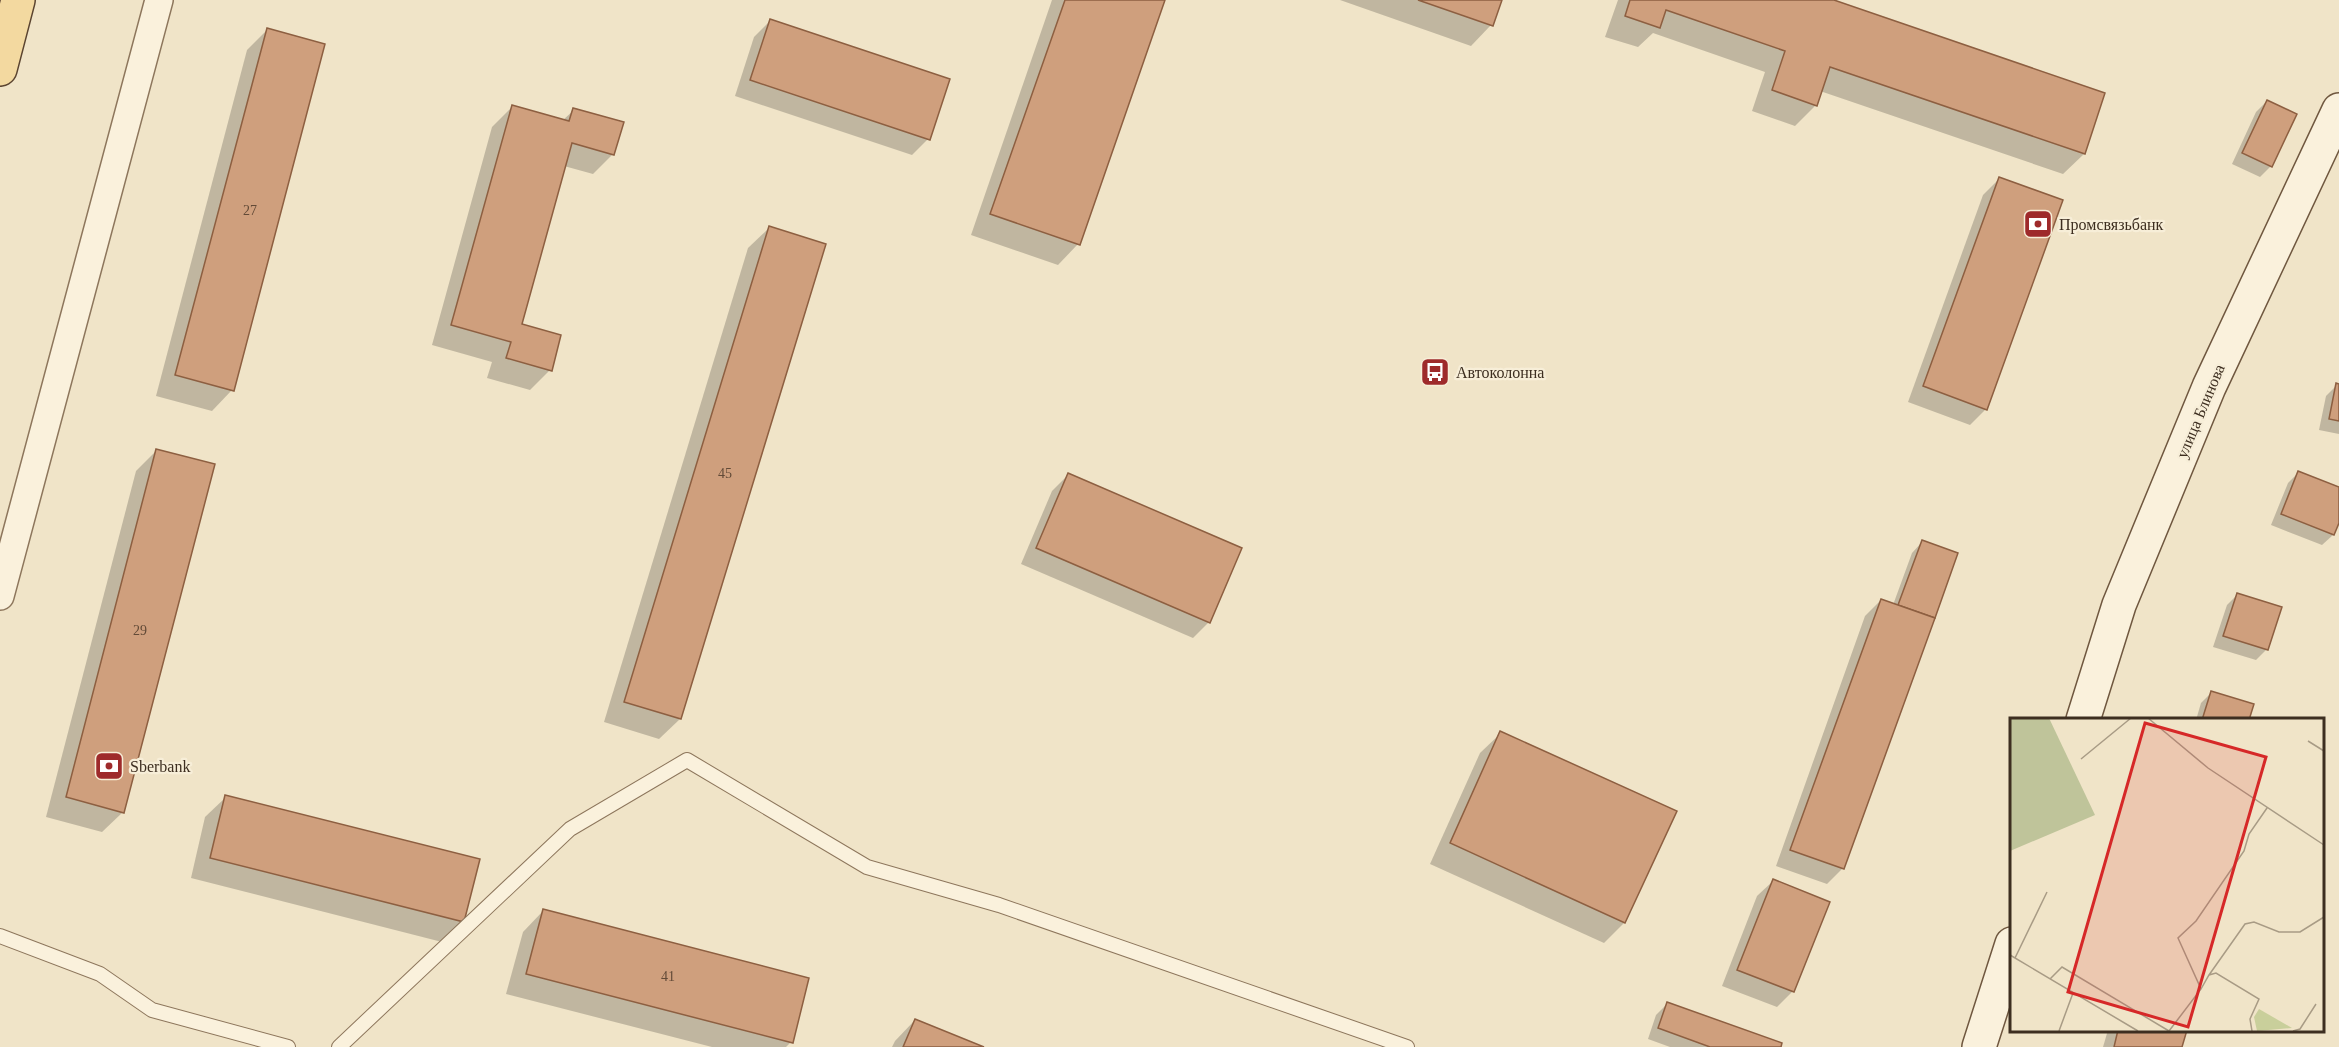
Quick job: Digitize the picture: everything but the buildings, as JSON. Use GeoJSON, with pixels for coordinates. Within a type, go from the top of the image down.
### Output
{"type":"FeatureCollection","features":[{"type":"Feature","properties":{"kind":"main road"},"geometry":{"type":"LineString","coordinates":[[3,49],[18,0]]}},
{"type":"Feature","properties":{"kind":"main road","name":"улица Блинова"},"geometry":{"type":"LineString","coordinates":[[2084,718],[2119,605],[2209,387],[2339,110]]}},
{"type":"Feature","properties":{"kind":"main road"},"geometry":{"type":"LineString","coordinates":[[1979,1047],[2010,950]]}},
{"type":"Feature","properties":{"kind":"street"},"geometry":{"type":"LineString","coordinates":[[0,597],[159,0]]}},
{"type":"Feature","properties":{"kind":"lane"},"geometry":{"type":"LineString","coordinates":[[339,1047],[570,829],[687,760],[867,867],[999,905],[1407,1047]]}},
{"type":"Feature","properties":{"kind":"lane"},"geometry":{"type":"LineString","coordinates":[[0,936],[100,974],[152,1010],[288,1047]]}},
{"type":"Feature","properties":{"kind":"place","name":"Промсвязьбанк"},"geometry":{"type":"Point","coordinates":[2038,224]}},
{"type":"Feature","properties":{"kind":"place","name":"Автоколонна"},"geometry":{"type":"Point","coordinates":[1435,372]}},
{"type":"Feature","properties":{"kind":"place","name":"Sberbank"},"geometry":{"type":"Point","coordinates":[109,766]}}]}
